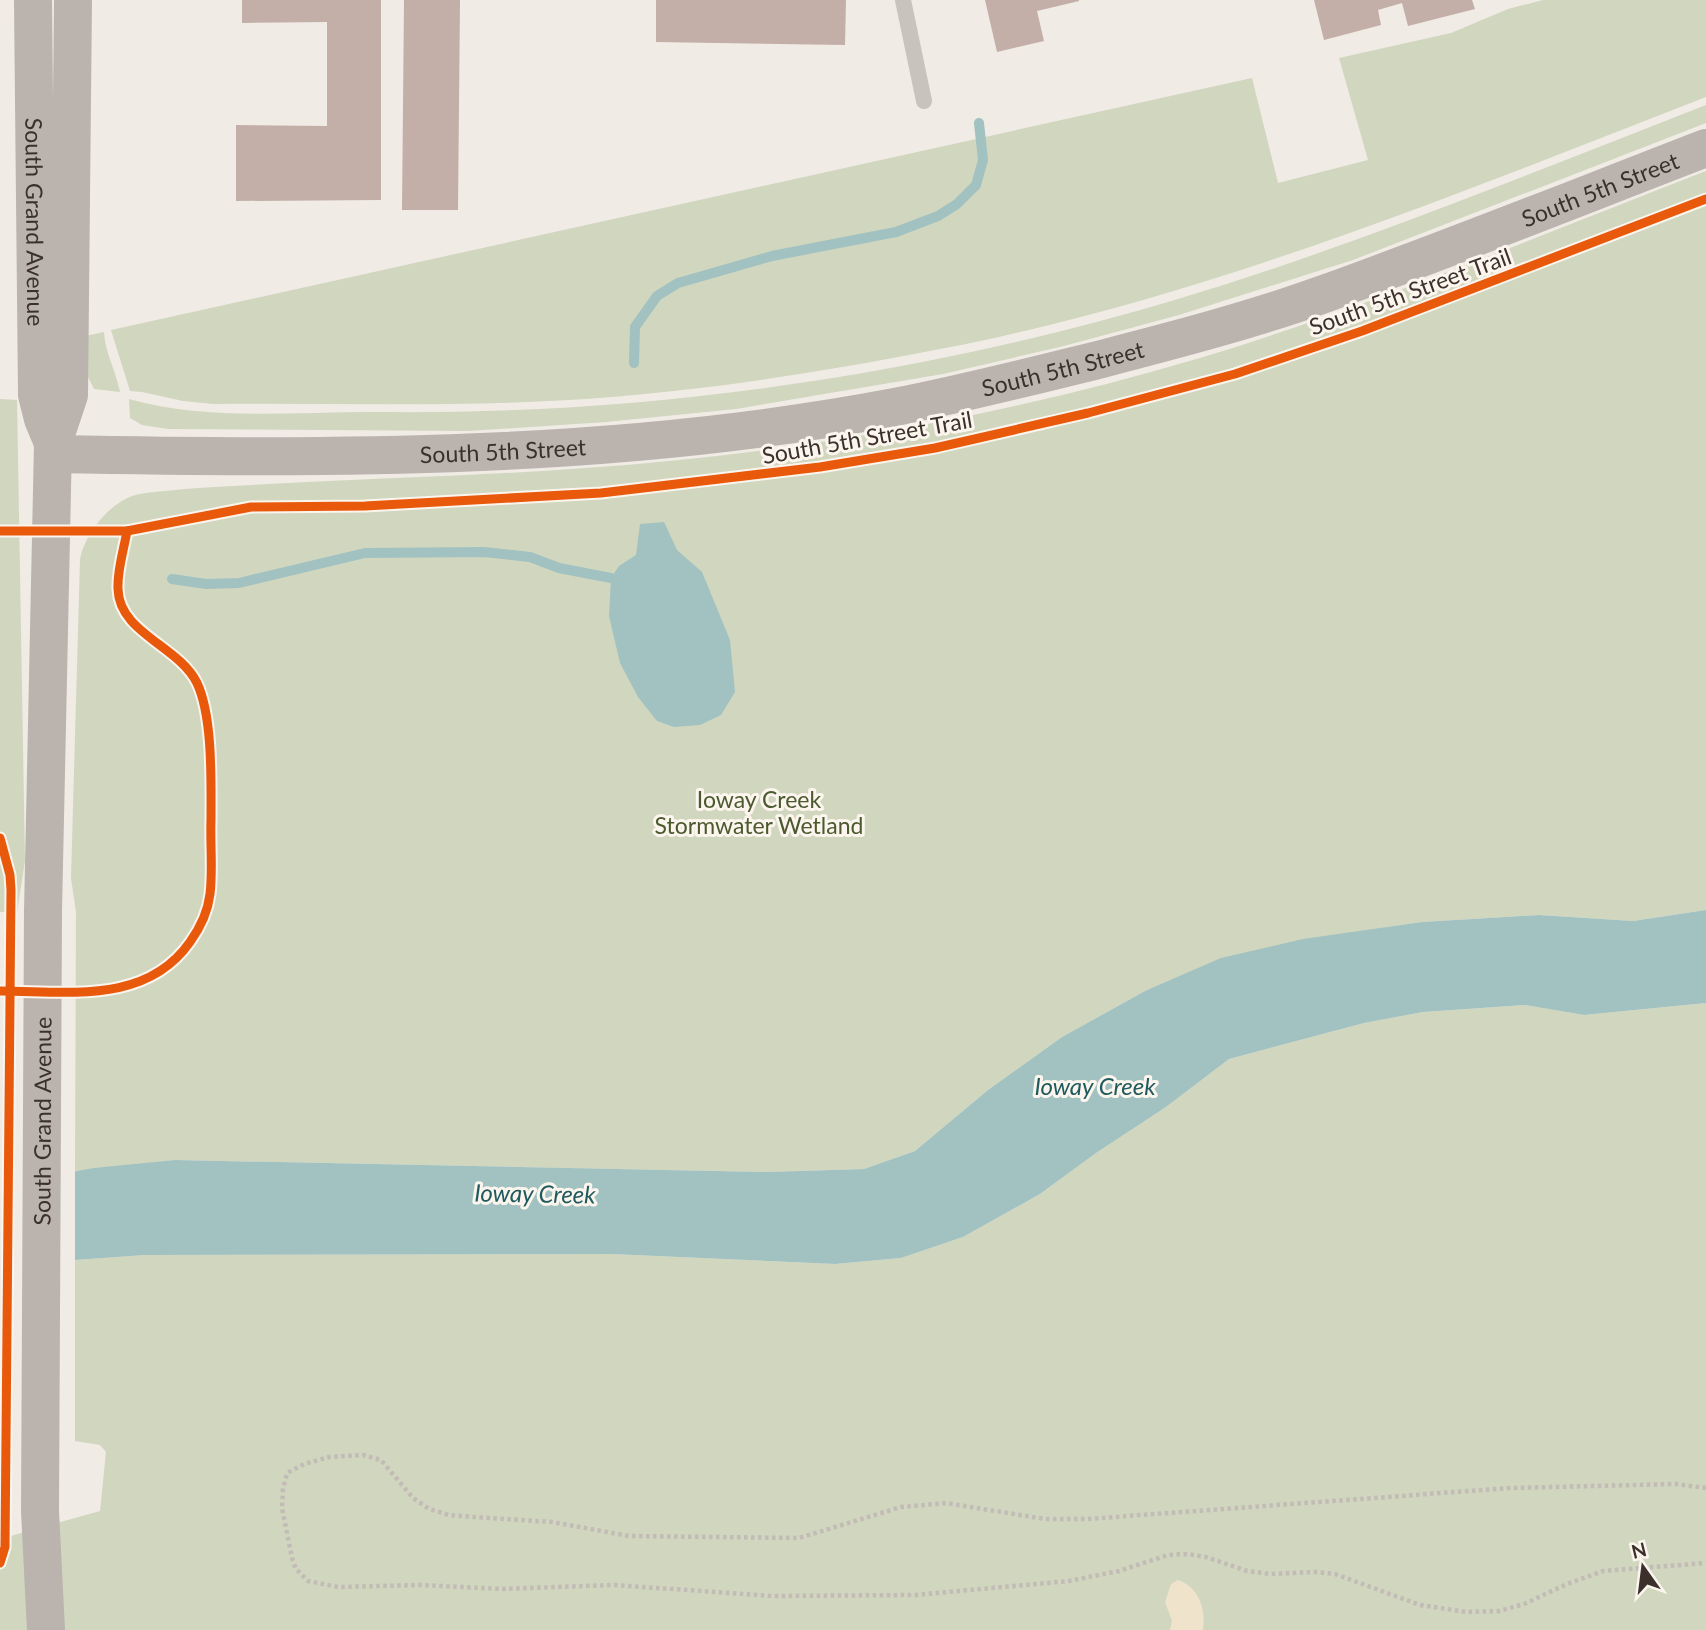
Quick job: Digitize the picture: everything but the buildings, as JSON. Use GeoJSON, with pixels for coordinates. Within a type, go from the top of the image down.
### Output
{"type":"FeatureCollection","features":[{"type":"Feature","properties":{"kind":"street","name":"South Grand Avenue"},"geometry":{"type":"LineString","coordinates":[[33,0],[37,395],[53,448]]}},
{"type":"Feature","properties":{"kind":"street","name":"South Grand Avenue"},"geometry":{"type":"LineString","coordinates":[[46,1630],[40,1511],[43,912],[53,448],[69,394],[73,0]]}},
{"type":"Feature","properties":{"kind":"street","name":"South 5th Street"},"geometry":{"type":"LineString","coordinates":[[53,448],[225,458],[483,453],[691,437],[794,424],[893,407],[995,386],[1176,340],[1321,295],[1706,148]]}},
{"type":"Feature","properties":{"kind":"lane"},"geometry":{"type":"LineString","coordinates":[[903,0],[924,101]]}},
{"type":"Feature","properties":{"kind":"path"},"geometry":{"type":"LineString","coordinates":[[1706,1488],[1676,1484],[1510,1488],[1087,1519],[1045,1519],[946,1503],[901,1507],[799,1538],[658,1537],[629,1536],[552,1522],[449,1514],[429,1509],[413,1498],[381,1460],[363,1455],[329,1457],[304,1464],[287,1473],[282,1508],[296,1569],[308,1581],[338,1587],[502,1589],[614,1585],[774,1596],[915,1595],[1069,1581],[1119,1571],[1168,1555],[1187,1554],[1259,1573],[1335,1574],[1420,1605],[1467,1612],[1499,1611],[1524,1604],[1603,1571],[1706,1563]]}},
{"type":"Feature","properties":{"kind":"green space"},"geometry":{"type":"Polygon","coordinates":[[[1543,0],[1706,0],[1706,97],[1433,202],[1249,267],[1061,322],[966,344],[719,386],[569,400],[435,404],[213,404],[130,391],[111,330],[1252,78],[1278,183],[1368,160],[1339,58],[1451,33],[1508,9],[1543,0]]]}},
{"type":"Feature","properties":{"kind":"green space"},"geometry":{"type":"Polygon","coordinates":[[[1706,105],[1706,123],[1353,260],[1179,315],[1064,346],[943,374],[736,409],[606,422],[468,431],[168,429],[142,425],[130,418],[129,399],[191,411],[254,414],[481,411],[683,398],[783,386],[983,350],[1081,326],[1245,278],[1444,207],[1706,105]]]}},
{"type":"Feature","properties":{"kind":"green space","name":"Ioway Creek Stormwater Wetland"},"geometry":{"type":"Polygon","coordinates":[[[1706,171],[1706,910],[1633,921],[1539,915],[1422,922],[1388,927],[1145,991],[1062,1037],[988,1090],[915,1151],[864,1169],[767,1172],[175,1160],[75,1172],[76,912],[71,878],[80,560],[92,531],[114,506],[123,500],[144,493],[204,488],[506,473],[663,462],[818,443],[973,415],[1125,379],[1264,338],[1454,269],[1706,171]]]}},
{"type":"Feature","properties":{"kind":"green space"},"geometry":{"type":"Polygon","coordinates":[[[104,332],[120,392],[94,389],[83,367],[81,337],[104,332]]]}},
{"type":"Feature","properties":{"kind":"green space"},"geometry":{"type":"Polygon","coordinates":[[[0,399],[17,400],[25,861],[17,912],[0,912],[0,399]]]}},
{"type":"Feature","properties":{"kind":"green space"},"geometry":{"type":"Polygon","coordinates":[[[1706,1003],[1706,1630],[0,1630],[0,1539],[100,1511],[106,1452],[100,1445],[75,1441],[75,1260],[145,1255],[611,1254],[835,1264],[901,1258],[963,1237],[1040,1194],[1166,1107],[1229,1059],[1364,1023],[1423,1012],[1525,1005],[1584,1015],[1706,1003]]]}},
{"type":"Feature","properties":{"kind":"sand"},"geometry":{"type":"Polygon","coordinates":[[[1178,1580],[1191,1588],[1200,1600],[1203,1630],[1170,1630],[1172,1621],[1165,1602],[1171,1584],[1178,1580]]]}},
{"type":"Feature","properties":{"kind":"water"},"geometry":{"type":"Polygon","coordinates":[[[664,522],[677,550],[702,572],[730,640],[735,692],[721,715],[700,725],[674,727],[657,721],[638,697],[620,663],[609,616],[611,578],[619,566],[636,555],[640,524],[664,522]]]}},
{"type":"Feature","properties":{"kind":"water","name":"Ioway Creek"},"geometry":{"type":"Polygon","coordinates":[[[1706,910],[1706,1003],[1584,1015],[1525,1005],[1423,1012],[1364,1023],[1229,1059],[1166,1107],[1040,1194],[963,1237],[901,1258],[835,1264],[611,1254],[145,1255],[75,1260],[0,1185],[94,1168],[175,1160],[767,1172],[864,1169],[915,1151],[988,1090],[1062,1037],[1145,991],[1221,958],[1303,939],[1422,922],[1539,915],[1633,921],[1706,910]]]}},
{"type":"Feature","properties":{"kind":"pier"},"geometry":{"type":"Polygon","coordinates":[[[75,1168],[75,1264],[0,1275],[0,1182],[75,1168]]]}},
{"type":"Feature","properties":{"kind":"waterway"},"geometry":{"type":"LineString","coordinates":[[634,363],[635,327],[657,296],[678,283],[772,256],[896,232],[938,216],[957,204],[976,185],[983,160],[979,123]]}},
{"type":"Feature","properties":{"kind":"waterway"},"geometry":{"type":"LineString","coordinates":[[172,579],[206,584],[239,583],[365,553],[484,552],[530,557],[559,568],[611,578]]}},
{"type":"Feature","properties":{"kind":"cycle path","name":"South 5th Street Trail"},"geometry":{"type":"LineString","coordinates":[[0,531],[127,531],[251,507],[365,506],[601,493],[820,467],[935,448],[1088,413],[1235,374],[1362,331],[1706,199]]}},
{"type":"Feature","properties":{"kind":"cycle path"},"geometry":{"type":"LineString","coordinates":[[0,991],[104,990],[151,976],[172,962],[190,942],[207,907],[211,876],[211,787],[206,713],[197,683],[188,670],[139,628],[128,617],[121,604],[119,574],[127,531]]}},
{"type":"Feature","properties":{"kind":"cycle path"},"geometry":{"type":"LineString","coordinates":[[0,838],[10,875],[11,890],[5,1547],[0,1563]]}}]}
